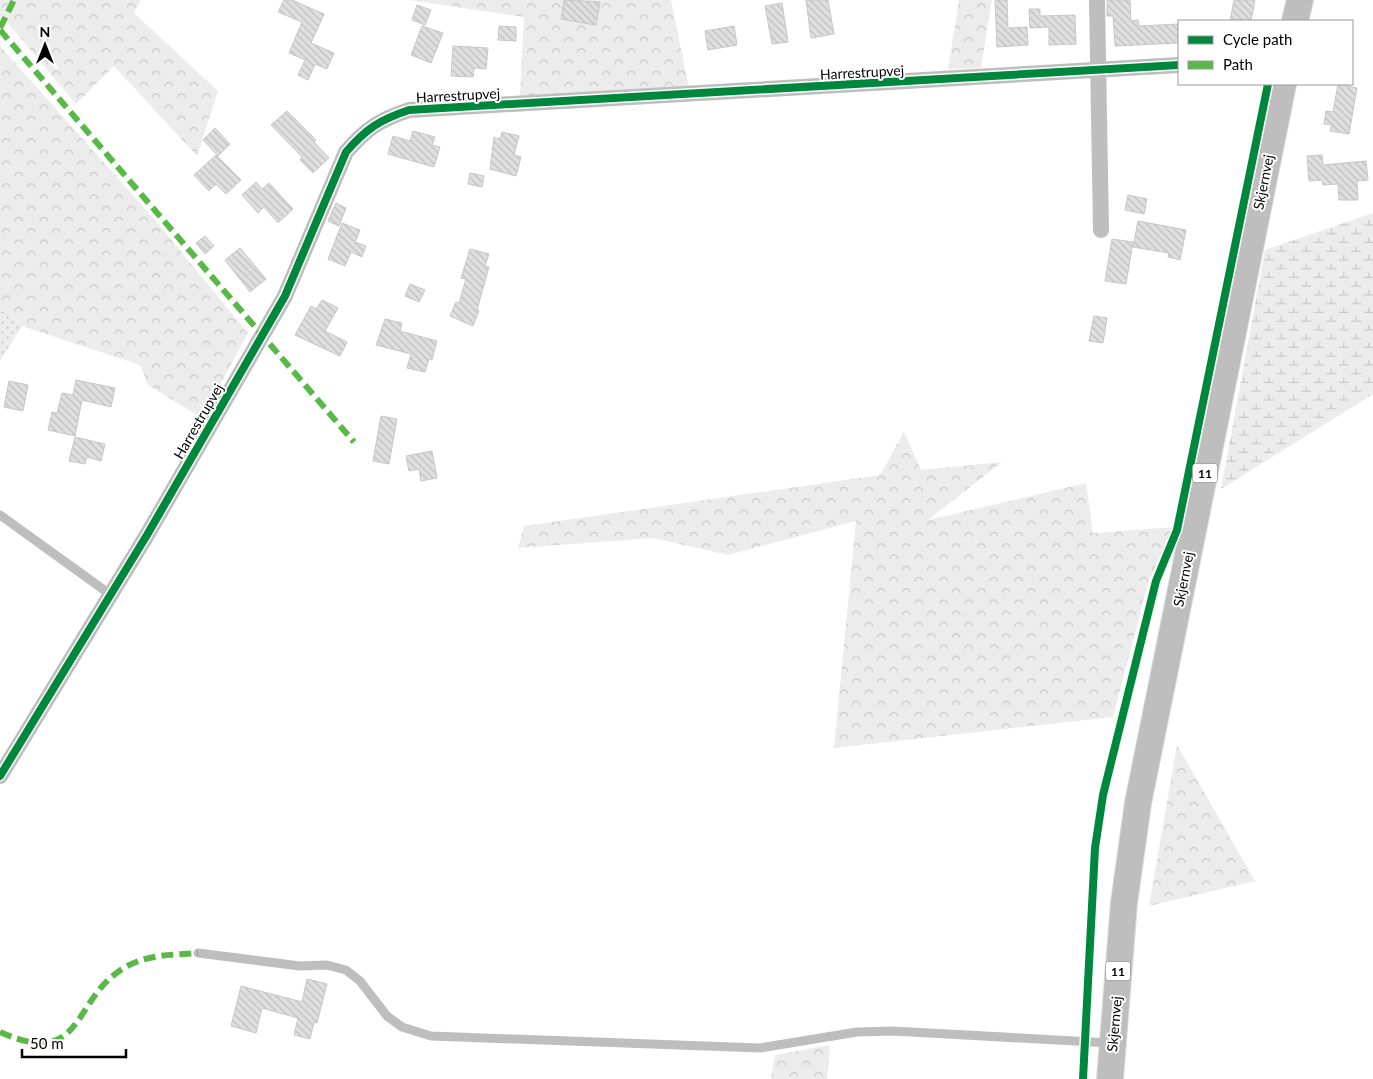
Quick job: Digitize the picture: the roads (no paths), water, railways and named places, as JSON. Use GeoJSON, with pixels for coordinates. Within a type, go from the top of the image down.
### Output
{"type":"FeatureCollection","features":[{"type":"Feature","properties":{"kind":"main road"},"geometry":{"type":"LineString","coordinates":[[1295,20],[1300,0]]}},
{"type":"Feature","properties":{"kind":"main road","name":"Skjernvej"},"geometry":{"type":"LineString","coordinates":[[1110,1079],[1124,903],[1138,803],[1283,85]]}},
{"type":"Feature","properties":{"kind":"street"},"geometry":{"type":"LineString","coordinates":[[1097,0],[1100,230]]}},
{"type":"Feature","properties":{"kind":"street","name":"Harrestrupvej"},"geometry":{"type":"LineString","coordinates":[[0,776],[110,595],[285,296],[346,152],[362,133],[382,119],[408,110],[1178,66]]}},
{"type":"Feature","properties":{"kind":"lane"},"geometry":{"type":"LineString","coordinates":[[0,514],[110,595]]}},
{"type":"Feature","properties":{"kind":"lane"},"geometry":{"type":"LineString","coordinates":[[198,953],[300,966],[327,965],[346,970],[360,981],[387,1016],[402,1027],[431,1036],[760,1048],[857,1032],[893,1031],[1112,1043]]}}]}
